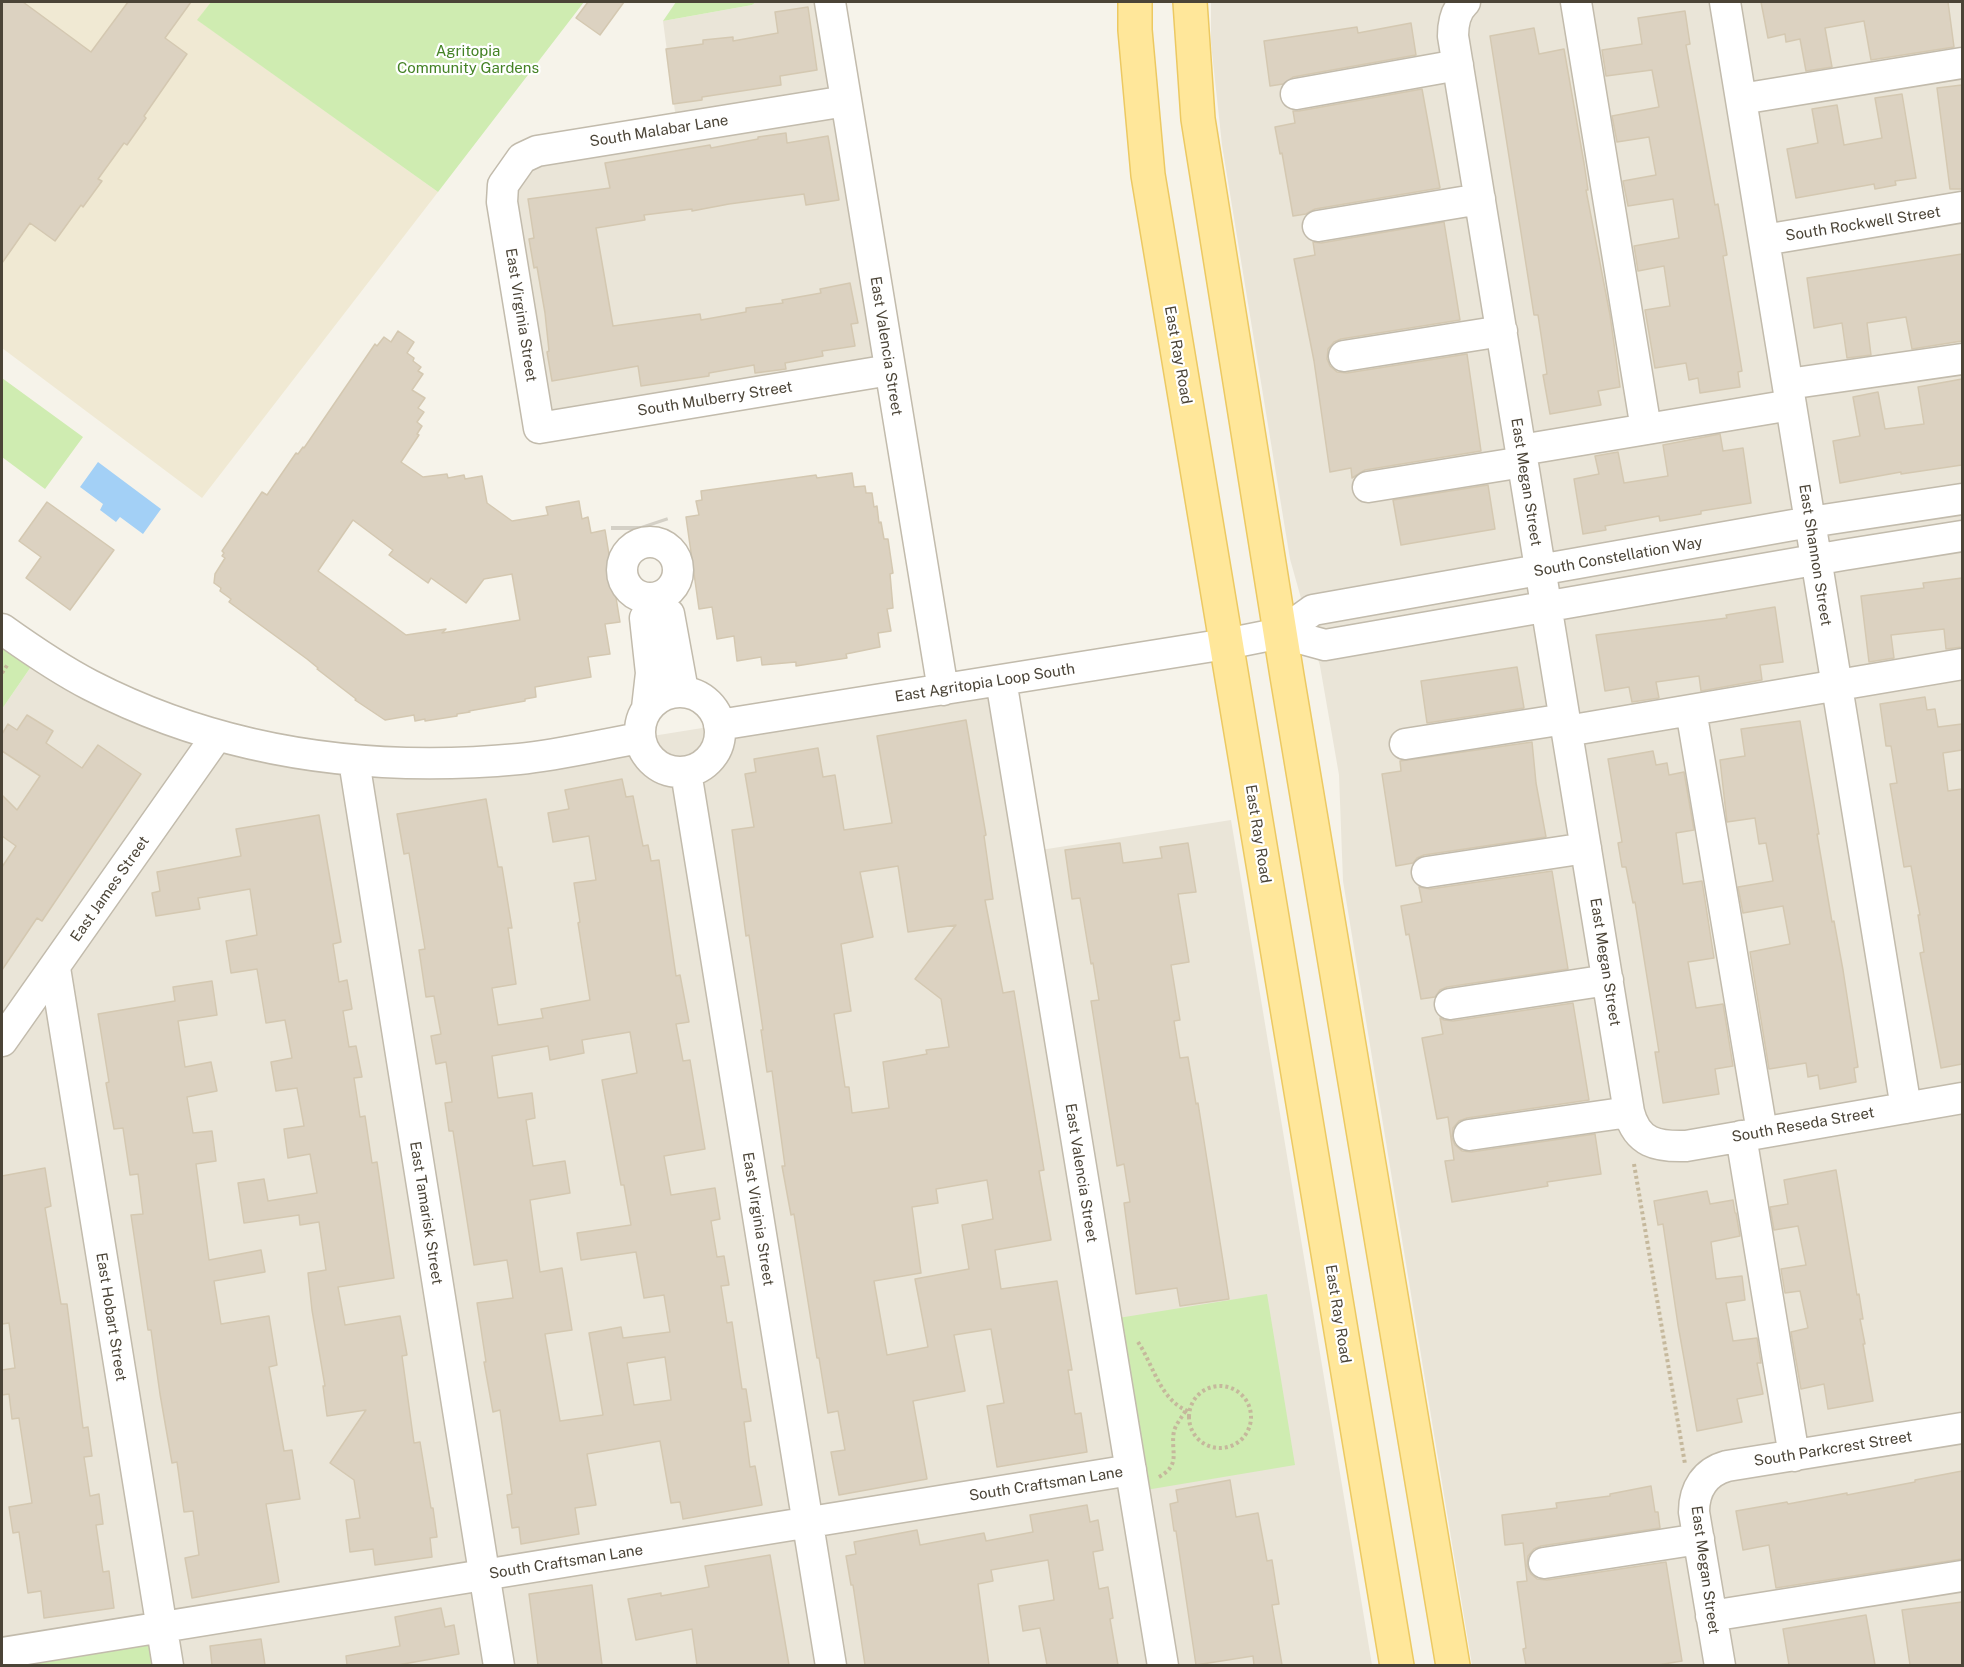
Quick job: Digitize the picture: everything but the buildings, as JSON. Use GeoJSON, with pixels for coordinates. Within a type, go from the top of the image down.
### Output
{"type":"FeatureCollection","features":[{"type":"Feature","properties":{"kind":"main road","name":"East Ray Road"},"geometry":{"type":"LineString","coordinates":[[1135,2],[1135,30],[1148,176],[1253,639],[1287,676],[1453,1665]]}},
{"type":"Feature","properties":{"kind":"main road","name":"East Ray Road"},"geometry":{"type":"LineString","coordinates":[[1191,2],[1198,119],[1253,639],[1397,1665]]}},
{"type":"Feature","properties":{"kind":"street","name":"East Valencia Street"},"geometry":{"type":"LineString","coordinates":[[830,2],[943,690]]}},
{"type":"Feature","properties":{"kind":"street","name":"East Megan Street"},"geometry":{"type":"LineString","coordinates":[[1464,2],[1457,12],[1453,29],[1458,65],[1629,1112],[1636,1129],[1644,1138]]}},
{"type":"Feature","properties":{"kind":"street"},"geometry":{"type":"LineString","coordinates":[[1575,2],[1646,429]]}},
{"type":"Feature","properties":{"kind":"street","name":"East Shannon Street"},"geometry":{"type":"LineString","coordinates":[[1725,2],[1906,1108]]}},
{"type":"Feature","properties":{"kind":"street"},"geometry":{"type":"LineString","coordinates":[[1741,99],[1962,63]]}},
{"type":"Feature","properties":{"kind":"street"},"geometry":{"type":"LineString","coordinates":[[1296,94],[1458,65]]}},
{"type":"Feature","properties":{"kind":"street","name":"South Malabar Lane"},"geometry":{"type":"LineString","coordinates":[[502,201],[503,184],[522,158],[537,151],[846,101]]}},
{"type":"Feature","properties":{"kind":"street"},"geometry":{"type":"LineString","coordinates":[[1318,226],[1480,199]]}},
{"type":"Feature","properties":{"kind":"street","name":"East Virginia Street"},"geometry":{"type":"LineString","coordinates":[[502,201],[539,428]]}},
{"type":"Feature","properties":{"kind":"street","name":"South Rockwell Street"},"geometry":{"type":"LineString","coordinates":[[1764,240],[1962,207]]}},
{"type":"Feature","properties":{"kind":"street"},"geometry":{"type":"LineString","coordinates":[[1344,356],[1502,331]]}},
{"type":"Feature","properties":{"kind":"street"},"geometry":{"type":"LineString","coordinates":[[1368,487],[1522,456],[1789,395],[1962,359]]}},
{"type":"Feature","properties":{"kind":"street","name":"South Mulberry Street"},"geometry":{"type":"LineString","coordinates":[[539,428],[890,370]]}},
{"type":"Feature","properties":{"kind":"street","name":"South Constellation Way"},"geometry":{"type":"LineString","coordinates":[[1253,639],[1313,610],[1810,522],[1962,499]]}},
{"type":"Feature","properties":{"kind":"street"},"geometry":{"type":"LineString","coordinates":[[1253,639],[1325,645],[1962,536]]}},
{"type":"Feature","properties":{"kind":"street"},"geometry":{"type":"LineString","coordinates":[[647,708],[657,614],[678,578],[679,568],[677,559],[665,545],[642,537],[625,558],[622,567],[623,576],[632,592],[657,614],[684,691]]}},
{"type":"Feature","properties":{"kind":"street"},"geometry":{"type":"LineString","coordinates":[[2,629],[90,686],[168,720],[216,737],[307,755],[422,764],[520,759],[640,738]]}},
{"type":"Feature","properties":{"kind":"street","name":"East Agritopia Loop South"},"geometry":{"type":"LineString","coordinates":[[720,725],[1253,639]]}},
{"type":"Feature","properties":{"kind":"street"},"geometry":{"type":"LineString","coordinates":[[1405,744],[1691,710],[1962,664]]}},
{"type":"Feature","properties":{"kind":"street","name":"East Valencia Street"},"geometry":{"type":"LineString","coordinates":[[1001,680],[1163,1665]]}},
{"type":"Feature","properties":{"kind":"street"},"geometry":{"type":"LineString","coordinates":[[684,691],[707,702],[720,725],[720,738],[716,750],[708,761],[686,772],[673,772],[661,768],[651,760],[644,750],[639,728],[647,708],[663,695],[684,691]]}},
{"type":"Feature","properties":{"kind":"street"},"geometry":{"type":"LineString","coordinates":[[1691,710],[1794,1456]]}},
{"type":"Feature","properties":{"kind":"street","name":"East James Street"},"geometry":{"type":"LineString","coordinates":[[2,1041],[216,737]]}},
{"type":"Feature","properties":{"kind":"street","name":"East Tamarisk Street"},"geometry":{"type":"LineString","coordinates":[[354,760],[499,1665]]}},
{"type":"Feature","properties":{"kind":"street","name":"East Virginia Street"},"geometry":{"type":"LineString","coordinates":[[686,772],[831,1665]]}},
{"type":"Feature","properties":{"kind":"street"},"geometry":{"type":"LineString","coordinates":[[1426,872],[1586,848]]}},
{"type":"Feature","properties":{"kind":"street","name":"East Hobart Street"},"geometry":{"type":"LineString","coordinates":[[55,968],[168,1665]]}},
{"type":"Feature","properties":{"kind":"street"},"geometry":{"type":"LineString","coordinates":[[1450,1004],[1608,980]]}},
{"type":"Feature","properties":{"kind":"street","name":"South Reseda Street"},"geometry":{"type":"LineString","coordinates":[[1644,1138],[1660,1145],[1686,1146],[1962,1098]]}},
{"type":"Feature","properties":{"kind":"street"},"geometry":{"type":"LineString","coordinates":[[1469,1135],[1629,1112]]}},
{"type":"Feature","properties":{"kind":"street","name":"South Parkcrest Street"},"geometry":{"type":"LineString","coordinates":[[1705,1478],[1724,1467],[1962,1428]]}},
{"type":"Feature","properties":{"kind":"street","name":"South Craftsman Lane"},"geometry":{"type":"LineString","coordinates":[[2,1653],[807,1522],[1132,1475]]}},
{"type":"Feature","properties":{"kind":"street","name":"East Megan Street"},"geometry":{"type":"LineString","coordinates":[[1705,1478],[1696,1492],[1694,1502],[1719,1665]]}},
{"type":"Feature","properties":{"kind":"street"},"geometry":{"type":"LineString","coordinates":[[1544,1563],[1699,1539]]}},
{"type":"Feature","properties":{"kind":"street"},"geometry":{"type":"LineString","coordinates":[[1711,1616],[1962,1576]]}},
{"type":"Feature","properties":{"kind":"path"},"geometry":{"type":"LineString","coordinates":[[1644,1138],[1634,1164],[1684,1463],[1705,1478]]}},
{"type":"Feature","properties":{"kind":"path"},"geometry":{"type":"LineString","coordinates":[[1107,1324],[1129,1329],[1142,1348],[1168,1397],[1188,1411],[1193,1431],[1201,1441],[1212,1447],[1223,1448],[1235,1444],[1244,1436],[1250,1425],[1251,1413],[1242,1395],[1226,1386],[1217,1386],[1200,1394],[1193,1401],[1188,1411],[1175,1428],[1173,1440],[1175,1456],[1170,1469],[1160,1477],[1132,1475]]}},
{"type":"Feature","properties":{"kind":"shaded area"},"geometry":{"type":"Polygon","coordinates":[[[2,2],[211,2],[198,20],[438,192],[202,498],[2,348],[2,2]]]}},
{"type":"Feature","properties":{"kind":"shaded area"},"geometry":{"type":"Polygon","coordinates":[[[756,2],[830,2],[890,370],[539,428],[502,202],[522,158],[677,127],[663,21],[752,5],[756,2]]]}},
{"type":"Feature","properties":{"kind":"shaded area"},"geometry":{"type":"Polygon","coordinates":[[[1211,2],[1962,2],[1962,1665],[1472,1665],[1343,881],[1339,775],[1320,666],[1290,559],[1222,145],[1211,43],[1211,2]]]}},
{"type":"Feature","properties":{"kind":"shaded area"},"geometry":{"type":"Polygon","coordinates":[[[39,655],[90,685],[354,761],[640,738],[1001,680],[1028,852],[1231,820],[1372,1665],[168,1666],[2,1653],[2,709],[39,655]]]}},
{"type":"Feature","properties":{"kind":"green space","name":"Agritopia Community Gardens"},"geometry":{"type":"Polygon","coordinates":[[[211,2],[584,2],[438,192],[197,20],[211,2]]]}},
{"type":"Feature","properties":{"kind":"green space"},"geometry":{"type":"Polygon","coordinates":[[[676,2],[756,2],[752,5],[663,21],[676,2]]]}},
{"type":"Feature","properties":{"kind":"green space"},"geometry":{"type":"Polygon","coordinates":[[[2,378],[83,437],[45,489],[2,457],[2,378]]]}},
{"type":"Feature","properties":{"kind":"green space"},"geometry":{"type":"Polygon","coordinates":[[[2,629],[39,655],[2,709],[2,629]]]}},
{"type":"Feature","properties":{"kind":"green space"},"geometry":{"type":"Polygon","coordinates":[[[1267,1294],[1295,1465],[1134,1492],[1106,1320],[1267,1294]]]}},
{"type":"Feature","properties":{"kind":"green space"},"geometry":{"type":"Polygon","coordinates":[[[161,1627],[167,1666],[2,1666],[161,1627]]]}},
{"type":"Feature","properties":{"kind":"water"},"geometry":{"type":"Polygon","coordinates":[[[98,462],[161,509],[143,534],[120,517],[116,522],[100,510],[103,504],[80,487],[98,462]]]}}]}
